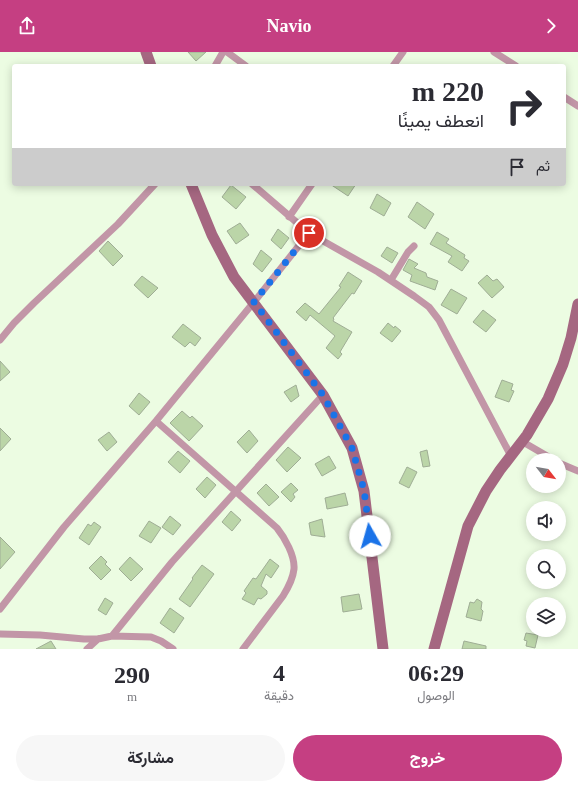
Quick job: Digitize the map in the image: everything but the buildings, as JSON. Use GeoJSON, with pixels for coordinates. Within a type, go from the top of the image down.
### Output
{"type":"FeatureCollection","features":[{"type":"Feature","properties":{"kind":"main road"},"geometry":{"type":"LineString","coordinates":[[143,52],[149,60]]}},
{"type":"Feature","properties":{"kind":"main road"},"geometry":{"type":"LineString","coordinates":[[192,186],[212,235],[234,277],[323,395],[352,448],[362,478],[372,547],[383,649]]}},
{"type":"Feature","properties":{"kind":"main road"},"geometry":{"type":"LineString","coordinates":[[434,649],[468,526],[486,491],[523,442],[542,410],[558,378],[578,304]]}},
{"type":"Feature","properties":{"kind":"street"},"geometry":{"type":"LineString","coordinates":[[215,64],[223,52]]}},
{"type":"Feature","properties":{"kind":"street"},"geometry":{"type":"LineString","coordinates":[[227,52],[243,64]]}},
{"type":"Feature","properties":{"kind":"street"},"geometry":{"type":"LineString","coordinates":[[394,64],[403,52]]}},
{"type":"Feature","properties":{"kind":"street"},"geometry":{"type":"LineString","coordinates":[[494,52],[513,64]]}},
{"type":"Feature","properties":{"kind":"street"},"geometry":{"type":"LineString","coordinates":[[566,98],[578,106]]}},
{"type":"Feature","properties":{"kind":"street"},"geometry":{"type":"LineString","coordinates":[[0,340],[14,323],[118,224],[153,186]]}},
{"type":"Feature","properties":{"kind":"street"},"geometry":{"type":"LineString","coordinates":[[254,186],[309,233],[391,280],[429,307],[435,314],[511,456]]}},
{"type":"Feature","properties":{"kind":"street"},"geometry":{"type":"LineString","coordinates":[[289,217],[311,186]]}},
{"type":"Feature","properties":{"kind":"street"},"geometry":{"type":"LineString","coordinates":[[0,609],[64,527],[156,421],[309,233]]}},
{"type":"Feature","properties":{"kind":"street"},"geometry":{"type":"LineString","coordinates":[[391,280],[408,252],[414,246]]}},
{"type":"Feature","properties":{"kind":"street"},"geometry":{"type":"LineString","coordinates":[[112,636],[172,562],[323,395]]}},
{"type":"Feature","properties":{"kind":"street"},"geometry":{"type":"LineString","coordinates":[[156,421],[277,528],[284,537],[294,564],[294,571],[283,596],[243,649]]}},
{"type":"Feature","properties":{"kind":"street"},"geometry":{"type":"LineString","coordinates":[[523,442],[542,453]]}},
{"type":"Feature","properties":{"kind":"street"},"geometry":{"type":"LineString","coordinates":[[566,466],[578,471]]}},
{"type":"Feature","properties":{"kind":"street"},"geometry":{"type":"LineString","coordinates":[[0,634],[98,639],[112,636],[151,638],[160,641],[173,649]]}},
{"type":"Feature","properties":{"kind":"street"},"geometry":{"type":"LineString","coordinates":[[87,649],[98,639]]}},
{"type":"Feature","properties":{"kind":"route"},"geometry":{"type":"LineString","coordinates":[[309,233],[254,302],[323,395],[352,448],[362,478],[370,536]]}}]}
